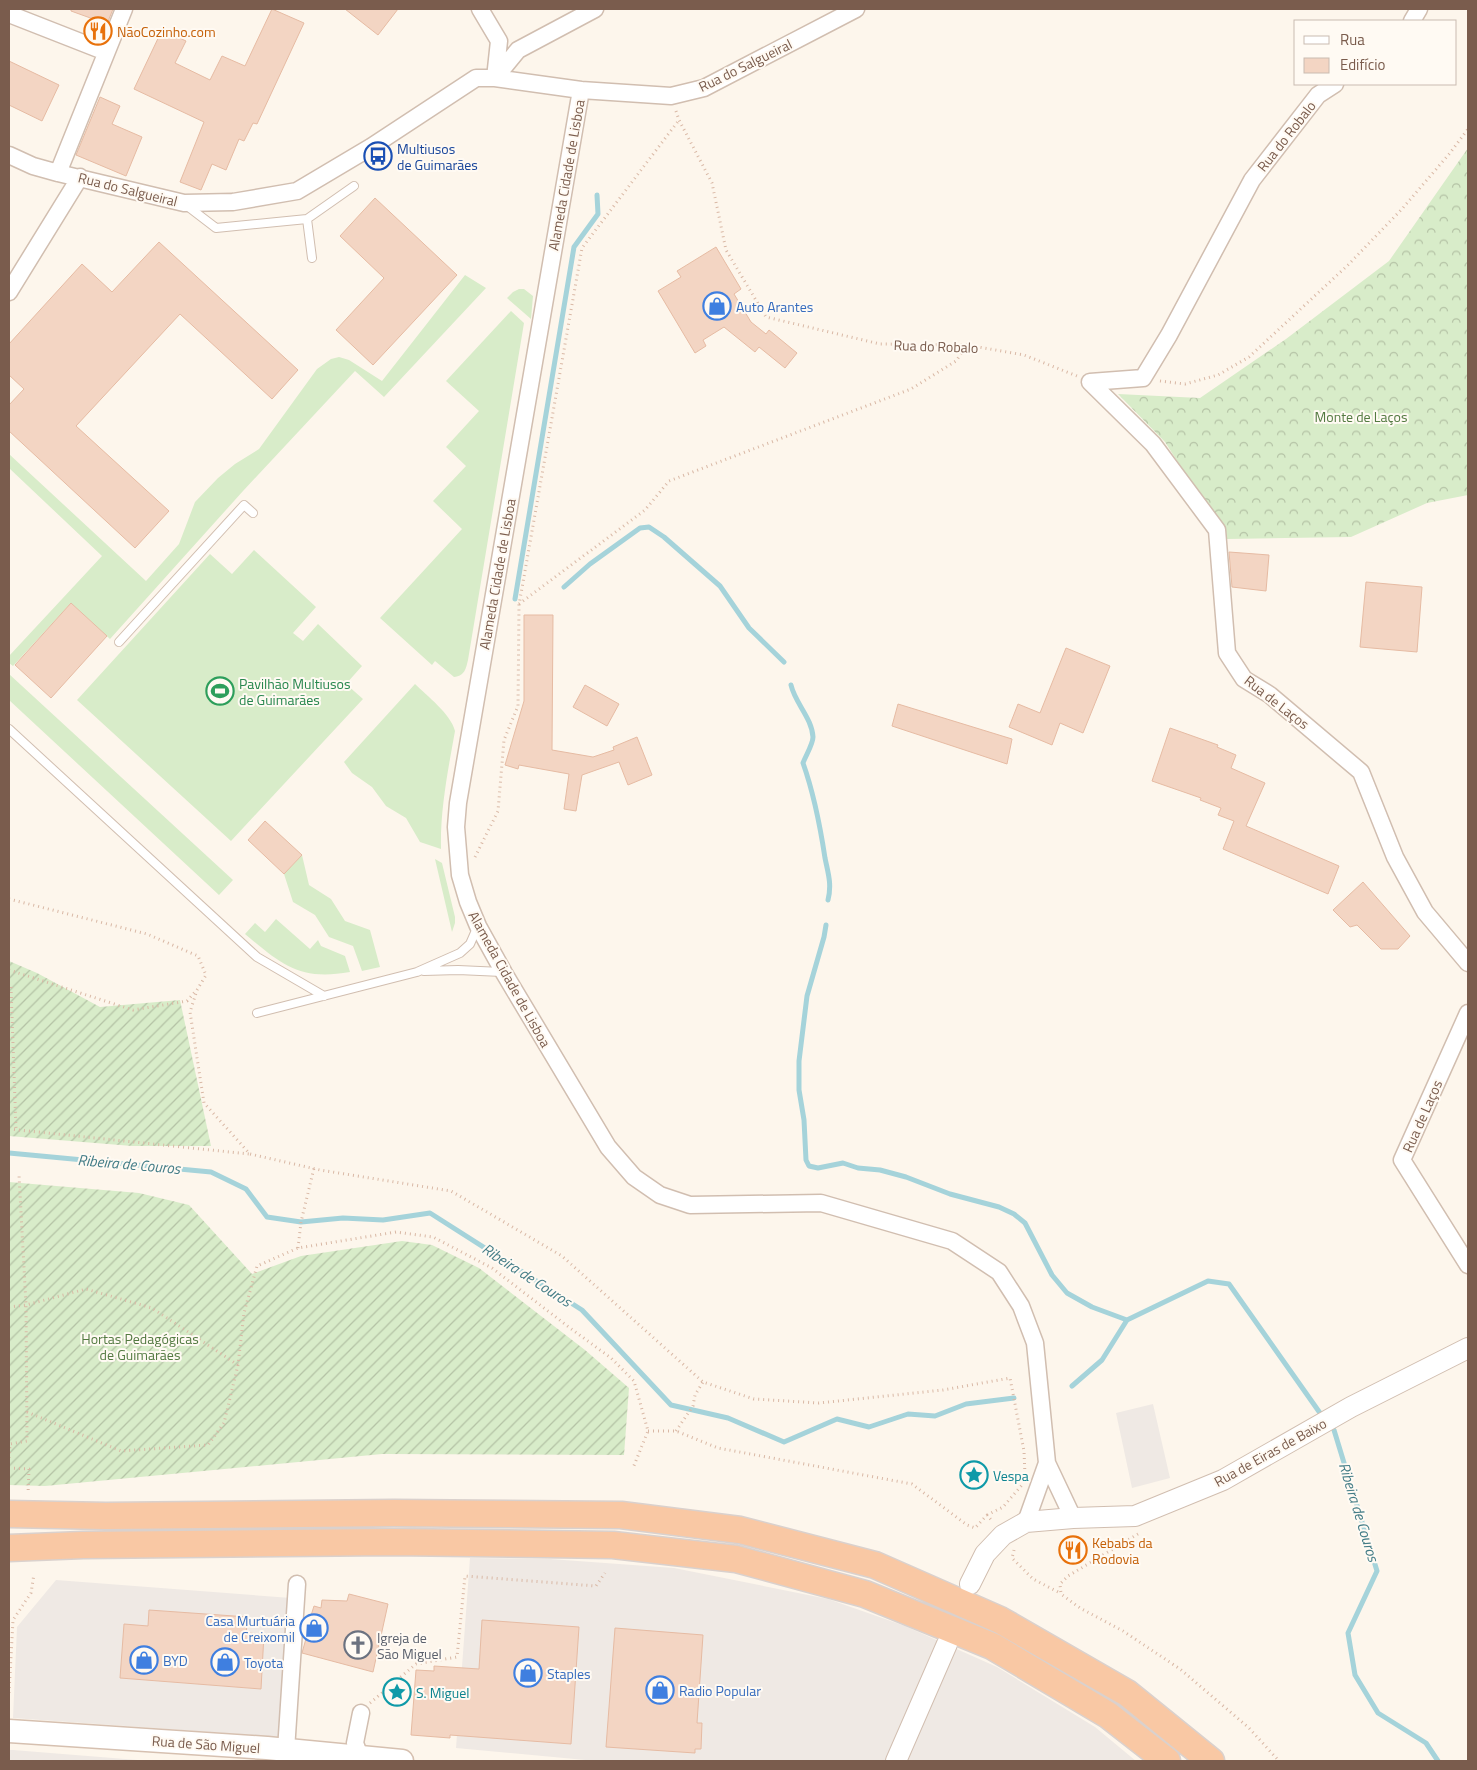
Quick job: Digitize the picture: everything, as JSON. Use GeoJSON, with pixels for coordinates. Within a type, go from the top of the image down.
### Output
{"type":"FeatureCollection","features":[{"type":"Feature","properties":{"kind":"highway"},"geometry":{"type":"LineString","coordinates":[[18,1507],[68,1516]]}},
{"type":"Feature","properties":{"kind":"highway"},"geometry":{"type":"LineString","coordinates":[[9,1519],[68,1516],[384,1512],[620,1514],[740,1530],[875,1565],[1000,1620],[1126,1693],[1211,1761]]}},
{"type":"Feature","properties":{"kind":"highway"},"geometry":{"type":"LineString","coordinates":[[9,1548],[83,1545],[382,1542],[612,1545],[736,1559],[865,1594],[992,1646],[1108,1714],[1167,1761]]}},
{"type":"Feature","properties":{"kind":"main road","name":"Rua de São Miguel"},"geometry":{"type":"LineString","coordinates":[[9,1731],[402,1761]]}},
{"type":"Feature","properties":{"kind":"street"},"geometry":{"type":"LineString","coordinates":[[58,173],[124,9]]}},
{"type":"Feature","properties":{"kind":"street"},"geometry":{"type":"LineString","coordinates":[[480,9],[499,41],[495,78]]}},
{"type":"Feature","properties":{"kind":"street"},"geometry":{"type":"LineString","coordinates":[[495,78],[518,50],[595,9]]}},
{"type":"Feature","properties":{"kind":"street","name":"Rua do Salgueiral"},"geometry":{"type":"LineString","coordinates":[[9,155],[32,166],[184,203],[233,202],[297,191],[371,147],[476,78],[495,78],[581,90],[671,96],[704,88],[856,9]]}},
{"type":"Feature","properties":{"kind":"street"},"geometry":{"type":"LineString","coordinates":[[1413,20],[1419,9]]}},
{"type":"Feature","properties":{"kind":"street"},"geometry":{"type":"LineString","coordinates":[[9,14],[106,52]]}},
{"type":"Feature","properties":{"kind":"street","name":"Rua do Robalo"},"geometry":{"type":"LineString","coordinates":[[1143,378],[1169,335],[1252,180],[1318,95],[1333,85]]}},
{"type":"Feature","properties":{"kind":"street","name":"Alameda Cidade de Lisboa"},"geometry":{"type":"LineString","coordinates":[[581,90],[458,803],[456,826],[462,882],[468,902],[478,926],[504,973],[608,1147],[634,1177],[660,1195],[690,1205],[821,1203],[952,1241],[999,1272],[1021,1306],[1035,1343],[1047,1463],[1073,1518]]}},
{"type":"Feature","properties":{"kind":"street"},"geometry":{"type":"LineString","coordinates":[[9,292],[80,178]]}},
{"type":"Feature","properties":{"kind":"street"},"geometry":{"type":"LineString","coordinates":[[1090,382],[1143,378]]}},
{"type":"Feature","properties":{"kind":"street","name":"Rua de Laços"},"geometry":{"type":"LineString","coordinates":[[1090,382],[1153,444],[1217,530],[1227,653],[1244,679],[1270,695],[1361,772],[1395,857],[1425,912],[1468,962]]}},
{"type":"Feature","properties":{"kind":"street","name":"Rua de Laços"},"geometry":{"type":"LineString","coordinates":[[1468,1013],[1402,1160],[1468,1265]]}},
{"type":"Feature","properties":{"kind":"street","name":"Rua de Eiras de Baixo"},"geometry":{"type":"LineString","coordinates":[[970,1584],[985,1554],[1003,1535],[1026,1522],[1135,1516],[1223,1480],[1351,1407],[1468,1348]]}},
{"type":"Feature","properties":{"kind":"street","name":"Alameda Cidade de Lisboa"},"geometry":{"type":"LineString","coordinates":[[1026,1522],[1047,1463]]}},
{"type":"Feature","properties":{"kind":"street"},"geometry":{"type":"LineString","coordinates":[[273,1751],[297,1584]]}},
{"type":"Feature","properties":{"kind":"street"},"geometry":{"type":"LineString","coordinates":[[896,1761],[947,1644]]}},
{"type":"Feature","properties":{"kind":"street"},"geometry":{"type":"LineString","coordinates":[[360,1759],[355,1743],[361,1713]]}},
{"type":"Feature","properties":{"kind":"lane"},"geometry":{"type":"LineString","coordinates":[[184,203],[216,228],[307,219],[354,186]]}},
{"type":"Feature","properties":{"kind":"lane"},"geometry":{"type":"LineString","coordinates":[[307,219],[312,258]]}},
{"type":"Feature","properties":{"kind":"lane"},"geometry":{"type":"LineString","coordinates":[[119,642],[244,504],[253,513]]}},
{"type":"Feature","properties":{"kind":"lane"},"geometry":{"type":"LineString","coordinates":[[9,729],[257,957],[324,996]]}},
{"type":"Feature","properties":{"kind":"lane"},"geometry":{"type":"LineString","coordinates":[[258,1013],[417,972],[460,953],[470,944],[478,926]]}},
{"type":"Feature","properties":{"kind":"lane"},"geometry":{"type":"LineString","coordinates":[[417,972],[458,970],[504,973]]}},
{"type":"Feature","properties":{"kind":"path","name":"Rua do Robalo"},"geometry":{"type":"LineString","coordinates":[[671,96],[679,120],[712,183],[726,250],[766,317],[880,344],[967,345],[1024,355],[1090,382]]}},
{"type":"Feature","properties":{"kind":"path"},"geometry":{"type":"LineString","coordinates":[[462,882],[498,811],[504,740],[518,706],[519,605],[582,248],[679,120]]}},
{"type":"Feature","properties":{"kind":"path"},"geometry":{"type":"LineString","coordinates":[[1143,378],[1184,384],[1218,375],[1249,357],[1355,258],[1402,209],[1468,129]]}},
{"type":"Feature","properties":{"kind":"path"},"geometry":{"type":"LineString","coordinates":[[519,605],[645,510],[670,480],[911,389],[956,361],[967,345]]}},
{"type":"Feature","properties":{"kind":"path"},"geometry":{"type":"LineString","coordinates":[[9,899],[147,934],[198,956],[206,974],[197,990],[190,1012],[204,1102],[250,1154]]}},
{"type":"Feature","properties":{"kind":"path"},"geometry":{"type":"LineString","coordinates":[[9,970],[133,1010],[187,1001],[197,990]]}},
{"type":"Feature","properties":{"kind":"path"},"geometry":{"type":"LineString","coordinates":[[11,987],[16,1130]]}},
{"type":"Feature","properties":{"kind":"path"},"geometry":{"type":"LineString","coordinates":[[9,1129],[250,1154],[314,1168],[450,1191],[562,1256],[702,1382],[754,1399],[819,1403],[943,1390],[1010,1378],[1024,1451],[1025,1481],[1003,1507],[987,1515],[975,1528],[912,1484],[718,1448],[676,1431],[648,1431]]}},
{"type":"Feature","properties":{"kind":"path"},"geometry":{"type":"LineString","coordinates":[[298,1248],[314,1168]]}},
{"type":"Feature","properties":{"kind":"path"},"geometry":{"type":"LineString","coordinates":[[9,1458],[10,1444],[27,1441],[26,1306],[19,1175]]}},
{"type":"Feature","properties":{"kind":"path"},"geometry":{"type":"LineString","coordinates":[[27,1412],[121,1451],[208,1445],[224,1423],[238,1365],[244,1313],[257,1266],[298,1248],[396,1232],[433,1237],[484,1263],[612,1358],[634,1381],[648,1431],[633,1468]]}},
{"type":"Feature","properties":{"kind":"path"},"geometry":{"type":"LineString","coordinates":[[9,1307],[26,1306],[86,1289],[152,1308],[238,1365]]}},
{"type":"Feature","properties":{"kind":"path"},"geometry":{"type":"LineString","coordinates":[[676,1431],[693,1406],[695,1395],[702,1382]]}},
{"type":"Feature","properties":{"kind":"path"},"geometry":{"type":"LineString","coordinates":[[9,1468],[29,1469],[18,1507]]}},
{"type":"Feature","properties":{"kind":"path"},"geometry":{"type":"LineString","coordinates":[[987,1515],[994,1522]]}},
{"type":"Feature","properties":{"kind":"path"},"geometry":{"type":"LineString","coordinates":[[1061,1594],[1060,1584],[1068,1576],[1140,1534]]}},
{"type":"Feature","properties":{"kind":"path"},"geometry":{"type":"LineString","coordinates":[[1015,1546],[1012,1558],[1033,1579],[1061,1594],[1080,1608],[1180,1669],[1249,1728],[1279,1761]]}},
{"type":"Feature","properties":{"kind":"path"},"geometry":{"type":"LineString","coordinates":[[361,1713],[377,1696],[416,1664],[457,1657],[465,1576],[596,1586],[605,1573]]}},
{"type":"Feature","properties":{"kind":"path"},"geometry":{"type":"LineString","coordinates":[[9,1693],[13,1620],[31,1593],[34,1574]]}},
{"type":"Feature","properties":{"kind":"shaded area"},"geometry":{"type":"Polygon","coordinates":[[[1153,1404],[1170,1478],[1132,1488],[1116,1413],[1153,1404]]]}},
{"type":"Feature","properties":{"kind":"shaded area"},"geometry":{"type":"Polygon","coordinates":[[[470,1558],[550,1559],[674,1568],[828,1599],[905,1626],[997,1667],[1095,1727],[1136,1761],[596,1761],[456,1748],[470,1558]]]}},
{"type":"Feature","properties":{"kind":"shaded area"},"geometry":{"type":"Polygon","coordinates":[[[56,1580],[291,1598],[279,1737],[13,1718],[17,1627],[56,1580]]]}},
{"type":"Feature","properties":{"kind":"shaded area"},"geometry":{"type":"Polygon","coordinates":[[[9,1750],[13,1750],[150,1761],[9,1761],[9,1750]]]}},
{"type":"Feature","properties":{"kind":"green space","name":"Monte de Laços"},"geometry":{"type":"Polygon","coordinates":[[[1468,148],[1468,495],[1427,503],[1351,537],[1227,539],[1165,442],[1118,394],[1200,398],[1286,339],[1389,261],[1468,148]]]}},
{"type":"Feature","properties":{"kind":"green space"},"geometry":{"type":"Polygon","coordinates":[[[465,275],[486,288],[384,397],[355,371],[243,491],[110,639],[71,603],[13,666],[9,663],[9,656],[102,556],[9,468],[9,454],[146,581],[179,544],[195,502],[218,478],[235,464],[259,449],[317,369],[331,359],[339,357],[349,360],[382,381],[465,275]]]}},
{"type":"Feature","properties":{"kind":"green space"},"geometry":{"type":"Polygon","coordinates":[[[519,289],[524,289],[533,296],[531,319],[507,298],[519,289]]]}},
{"type":"Feature","properties":{"kind":"green space"},"geometry":{"type":"Polygon","coordinates":[[[511,311],[524,323],[468,660],[463,673],[454,677],[435,661],[432,665],[380,618],[462,529],[433,501],[466,466],[446,447],[479,411],[446,381],[511,311]]]}},
{"type":"Feature","properties":{"kind":"green space","name":"Pavilhão Multiusos de Guimarães"},"geometry":{"type":"Polygon","coordinates":[[[254,550],[316,607],[293,633],[303,641],[318,624],[362,666],[346,684],[363,699],[231,841],[77,700],[210,554],[232,574],[254,550]]]}},
{"type":"Feature","properties":{"kind":"green space"},"geometry":{"type":"Polygon","coordinates":[[[9,674],[233,880],[219,895],[9,700],[9,674]]]}},
{"type":"Feature","properties":{"kind":"green space"},"geometry":{"type":"Polygon","coordinates":[[[415,684],[444,712],[455,731],[443,805],[441,849],[420,842],[406,818],[386,806],[372,787],[352,773],[344,762],[415,684]]]}},
{"type":"Feature","properties":{"kind":"green space"},"geometry":{"type":"Polygon","coordinates":[[[302,855],[309,885],[331,899],[345,921],[370,930],[380,967],[362,971],[353,946],[329,937],[315,915],[293,902],[284,874],[302,855]]]}},
{"type":"Feature","properties":{"kind":"green space"},"geometry":{"type":"Polygon","coordinates":[[[435,859],[442,863],[455,917],[452,932],[435,859]]]}},
{"type":"Feature","properties":{"kind":"green space"},"geometry":{"type":"Polygon","coordinates":[[[276,919],[310,949],[318,940],[321,946],[345,956],[350,972],[318,974],[293,968],[281,962],[245,934],[255,923],[265,932],[276,919]]]}},
{"type":"Feature","properties":{"kind":"green space"},"geometry":{"type":"Polygon","coordinates":[[[9,961],[37,973],[100,1007],[180,1000],[211,1146],[132,1146],[9,1136],[9,961]]]}},
{"type":"Feature","properties":{"kind":"green space","name":"Hortas Pedagógicas de Guimarães"},"geometry":{"type":"Polygon","coordinates":[[[9,1182],[139,1193],[189,1205],[252,1274],[301,1256],[402,1241],[432,1245],[479,1268],[585,1350],[629,1388],[624,1455],[382,1454],[45,1486],[9,1485],[9,1182]]]}},
{"type":"Feature","properties":{"kind":"building"},"geometry":{"type":"Polygon","coordinates":[[[71,9],[113,9],[107,24],[71,11],[71,9]]]}},
{"type":"Feature","properties":{"kind":"building"},"geometry":{"type":"Polygon","coordinates":[[[272,9],[304,23],[257,124],[253,123],[244,141],[239,139],[226,170],[212,164],[201,190],[180,182],[204,122],[134,89],[162,30],[186,41],[175,63],[210,80],[222,56],[245,66],[272,9]]]}},
{"type":"Feature","properties":{"kind":"building"},"geometry":{"type":"Polygon","coordinates":[[[345,9],[398,9],[378,35],[345,9]]]}},
{"type":"Feature","properties":{"kind":"building"},"geometry":{"type":"Polygon","coordinates":[[[9,61],[59,85],[42,121],[9,105],[9,61]]]}},
{"type":"Feature","properties":{"kind":"building"},"geometry":{"type":"Polygon","coordinates":[[[100,97],[120,106],[112,124],[142,137],[126,176],[76,155],[100,97]]]}},
{"type":"Feature","properties":{"kind":"building"},"geometry":{"type":"Polygon","coordinates":[[[375,198],[457,275],[373,365],[336,330],[384,278],[340,236],[375,198]]]}},
{"type":"Feature","properties":{"kind":"building"},"geometry":{"type":"Polygon","coordinates":[[[159,242],[298,370],[272,399],[180,314],[76,426],[169,511],[135,548],[9,431],[9,405],[24,389],[9,375],[9,344],[82,264],[112,292],[159,242]]]}},
{"type":"Feature","properties":{"kind":"building"},"geometry":{"type":"Polygon","coordinates":[[[716,247],[741,289],[734,294],[751,322],[766,334],[769,330],[797,353],[785,368],[759,347],[755,352],[724,327],[703,340],[706,346],[695,353],[658,291],[681,277],[677,271],[716,247]]]}},
{"type":"Feature","properties":{"kind":"building"},"geometry":{"type":"Polygon","coordinates":[[[1229,552],[1269,555],[1266,591],[1232,587],[1229,552]]]}},
{"type":"Feature","properties":{"kind":"building"},"geometry":{"type":"Polygon","coordinates":[[[1366,582],[1422,587],[1417,652],[1360,647],[1366,582]]]}},
{"type":"Feature","properties":{"kind":"building"},"geometry":{"type":"Polygon","coordinates":[[[71,603],[107,636],[51,698],[15,665],[71,603]]]}},
{"type":"Feature","properties":{"kind":"building"},"geometry":{"type":"Polygon","coordinates":[[[524,615],[553,615],[552,750],[593,757],[614,750],[613,747],[637,737],[652,775],[628,785],[619,762],[582,775],[576,811],[564,809],[569,774],[519,765],[518,769],[505,765],[524,701],[524,615]]]}},
{"type":"Feature","properties":{"kind":"building"},"geometry":{"type":"Polygon","coordinates":[[[1066,648],[1110,666],[1083,733],[1060,723],[1052,745],[1009,727],[1018,704],[1040,713],[1066,648]]]}},
{"type":"Feature","properties":{"kind":"building"},"geometry":{"type":"Polygon","coordinates":[[[585,685],[619,704],[607,726],[573,707],[585,685]]]}},
{"type":"Feature","properties":{"kind":"building"},"geometry":{"type":"Polygon","coordinates":[[[898,704],[1012,739],[1007,764],[892,726],[898,704]]]}},
{"type":"Feature","properties":{"kind":"building"},"geometry":{"type":"Polygon","coordinates":[[[1170,728],[1218,745],[1217,747],[1236,755],[1231,768],[1265,783],[1246,826],[1339,866],[1328,894],[1223,849],[1234,821],[1218,815],[1221,808],[1200,800],[1201,798],[1152,781],[1170,728]]]}},
{"type":"Feature","properties":{"kind":"building"},"geometry":{"type":"Polygon","coordinates":[[[265,821],[302,855],[284,874],[248,840],[265,821]]]}},
{"type":"Feature","properties":{"kind":"building"},"geometry":{"type":"Polygon","coordinates":[[[1363,882],[1410,936],[1398,949],[1381,949],[1357,925],[1350,927],[1333,910],[1363,882]]]}},
{"type":"Feature","properties":{"kind":"building","name":"Igreja de São Miguel"},"geometry":{"type":"Polygon","coordinates":[[[349,1594],[388,1604],[373,1672],[302,1653],[307,1635],[304,1635],[305,1621],[309,1622],[314,1606],[321,1608],[322,1600],[347,1601],[349,1594]]]}},
{"type":"Feature","properties":{"kind":"building"},"geometry":{"type":"Polygon","coordinates":[[[149,1610],[248,1617],[246,1633],[264,1634],[261,1689],[120,1678],[124,1624],[148,1626],[149,1610]]]}},
{"type":"Feature","properties":{"kind":"building"},"geometry":{"type":"Polygon","coordinates":[[[482,1620],[579,1627],[571,1744],[450,1735],[450,1738],[411,1735],[416,1670],[434,1671],[434,1666],[479,1669],[482,1620]]]}},
{"type":"Feature","properties":{"kind":"building"},"geometry":{"type":"Polygon","coordinates":[[[615,1628],[703,1635],[697,1723],[702,1723],[701,1749],[695,1749],[695,1753],[606,1747],[615,1628]]]}},
{"type":"Feature","properties":{"kind":"waterway"},"geometry":{"type":"LineString","coordinates":[[515,599],[574,247],[598,214],[597,195]]}},
{"type":"Feature","properties":{"kind":"waterway"},"geometry":{"type":"LineString","coordinates":[[564,587],[590,564],[640,528],[649,527],[664,537],[720,586],[749,628],[784,662]]}},
{"type":"Feature","properties":{"kind":"waterway"},"geometry":{"type":"LineString","coordinates":[[791,685],[812,730],[812,743],[803,763],[816,810],[830,884],[828,900]]}},
{"type":"Feature","properties":{"kind":"waterway"},"geometry":{"type":"LineString","coordinates":[[826,925],[807,996],[799,1061],[799,1090],[804,1120],[806,1160],[809,1166],[818,1168],[843,1163],[858,1168],[880,1170],[906,1177],[950,1194],[999,1207],[1014,1214],[1025,1223],[1052,1275],[1067,1293],[1092,1307],[1127,1320]]}},
{"type":"Feature","properties":{"kind":"waterway","name":"Ribeira de Couros"},"geometry":{"type":"LineString","coordinates":[[9,1153],[211,1172],[246,1189],[267,1217],[301,1222],[343,1218],[383,1220],[430,1213],[582,1310],[671,1405],[728,1418],[784,1442],[837,1419],[869,1427],[908,1414],[935,1416],[966,1404],[1014,1398]]}},
{"type":"Feature","properties":{"kind":"waterway","name":"Ribeira de Couros"},"geometry":{"type":"LineString","coordinates":[[1072,1386],[1102,1360],[1127,1320],[1208,1281],[1229,1284],[1320,1413]]}},
{"type":"Feature","properties":{"kind":"waterway","name":"Ribeira de Couros"},"geometry":{"type":"LineString","coordinates":[[1334,1430],[1377,1571],[1348,1633],[1355,1675],[1378,1713],[1426,1743],[1438,1761]]}},
{"type":"Feature","properties":{"kind":"place","name":"NãoCozinho.com"},"geometry":{"type":"Point","coordinates":[98,31]}},
{"type":"Feature","properties":{"kind":"place","name":"Multiusos de Guimarães"},"geometry":{"type":"Point","coordinates":[378,156]}},
{"type":"Feature","properties":{"kind":"place","name":"Auto Arantes"},"geometry":{"type":"Point","coordinates":[717,306]}},
{"type":"Feature","properties":{"kind":"place","name":"Pavilhão Multiusos de Guimarães"},"geometry":{"type":"Point","coordinates":[220,691]}},
{"type":"Feature","properties":{"kind":"place","name":"Vespa"},"geometry":{"type":"Point","coordinates":[974,1475]}},
{"type":"Feature","properties":{"kind":"place","name":"Kebabs da Rodovia"},"geometry":{"type":"Point","coordinates":[1073,1550]}},
{"type":"Feature","properties":{"kind":"place","name":"Casa Murtuária de Creixomil"},"geometry":{"type":"Point","coordinates":[314,1628]}},
{"type":"Feature","properties":{"kind":"place","name":"Igreja de São Miguel"},"geometry":{"type":"Point","coordinates":[358,1645]}},
{"type":"Feature","properties":{"kind":"place","name":"BYD"},"geometry":{"type":"Point","coordinates":[144,1660]}},
{"type":"Feature","properties":{"kind":"place","name":"Toyota"},"geometry":{"type":"Point","coordinates":[225,1662]}},
{"type":"Feature","properties":{"kind":"place","name":"Staples"},"geometry":{"type":"Point","coordinates":[528,1673]}},
{"type":"Feature","properties":{"kind":"place","name":"Radio Popular"},"geometry":{"type":"Point","coordinates":[660,1690]}},
{"type":"Feature","properties":{"kind":"place","name":"S. Miguel"},"geometry":{"type":"Point","coordinates":[397,1692]}}]}
